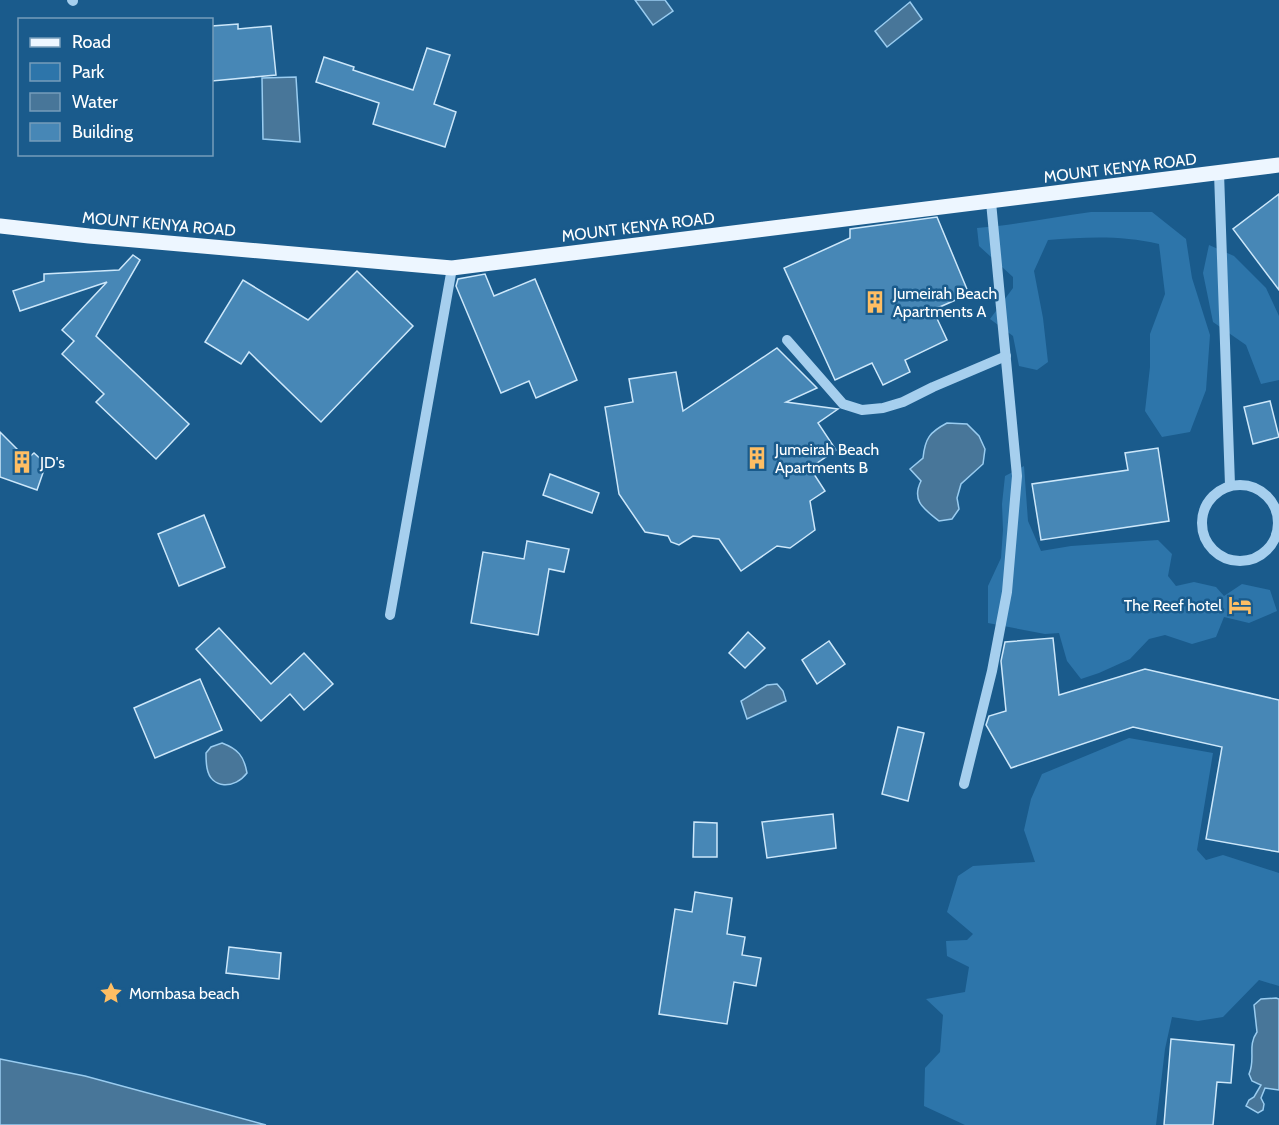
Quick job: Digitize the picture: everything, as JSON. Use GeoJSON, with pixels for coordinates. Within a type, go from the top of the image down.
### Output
{"type":"FeatureCollection","features":[{"type":"Feature","properties":{"kind":"main road","name":"MOUNT KENYA ROAD"},"geometry":{"type":"LineString","coordinates":[[0,226],[452,268],[1279,165]]}},
{"type":"Feature","properties":{"kind":"lane"},"geometry":{"type":"LineString","coordinates":[[1219,173],[1230,485]]}},
{"type":"Feature","properties":{"kind":"lane"},"geometry":{"type":"LineString","coordinates":[[964,784],[992,671],[1007,592],[1017,476],[991,202]]}},
{"type":"Feature","properties":{"kind":"lane"},"geometry":{"type":"LineString","coordinates":[[390,615],[452,268]]}},
{"type":"Feature","properties":{"kind":"lane"},"geometry":{"type":"LineString","coordinates":[[787,340],[843,404],[862,410],[883,408],[903,402],[1006,356]]}},
{"type":"Feature","properties":{"kind":"lane"},"geometry":{"type":"LineString","coordinates":[[1230,485],[1251,486],[1270,498],[1278,518],[1275,540],[1261,556],[1240,562],[1218,556],[1204,539],[1202,517],[1211,497],[1230,485]]}},
{"type":"Feature","properties":{"kind":"green space"},"geometry":{"type":"Polygon","coordinates":[[[1091,212],[1152,212],[1186,239],[1192,278],[1210,335],[1206,390],[1190,432],[1162,437],[1145,411],[1150,367],[1150,334],[1165,294],[1159,244],[1117,238],[1048,240],[1034,271],[1048,362],[1037,370],[1019,366],[1013,336],[990,319],[1013,288],[1013,277],[979,246],[977,228],[1091,212]]]}},
{"type":"Feature","properties":{"kind":"green space"},"geometry":{"type":"Polygon","coordinates":[[[1209,245],[1234,256],[1266,288],[1279,316],[1279,380],[1261,384],[1246,345],[1213,322],[1203,273],[1209,245]]]}},
{"type":"Feature","properties":{"kind":"green space"},"geometry":{"type":"Polygon","coordinates":[[[1024,466],[1028,521],[1041,551],[1071,546],[1158,540],[1172,554],[1168,576],[1176,586],[1194,582],[1216,587],[1224,596],[1242,584],[1270,590],[1277,611],[1249,623],[1224,617],[1216,637],[1192,644],[1165,635],[1149,639],[1130,659],[1081,679],[1067,661],[1059,633],[1045,634],[988,623],[988,586],[1001,558],[1005,476],[1024,466]]]}},
{"type":"Feature","properties":{"kind":"green space"},"geometry":{"type":"Polygon","coordinates":[[[1129,738],[1213,753],[1197,850],[1206,860],[1223,855],[1279,873],[1279,986],[1259,980],[1223,1017],[1198,1021],[1172,1017],[1165,1049],[1156,1125],[965,1125],[924,1106],[925,1068],[940,1052],[943,1015],[926,999],[965,992],[969,967],[947,956],[946,941],[967,940],[973,934],[947,912],[958,876],[973,866],[1035,862],[1024,830],[1031,799],[1042,774],[1129,738]]]}},
{"type":"Feature","properties":{"kind":"water"},"geometry":{"type":"Polygon","coordinates":[[[635,0],[665,0],[673,11],[653,25],[635,0]]]}},
{"type":"Feature","properties":{"kind":"water"},"geometry":{"type":"Polygon","coordinates":[[[910,2],[922,19],[887,47],[875,31],[910,2]]]}},
{"type":"Feature","properties":{"kind":"water"},"geometry":{"type":"Polygon","coordinates":[[[296,77],[300,142],[263,139],[262,78],[296,77]]]}},
{"type":"Feature","properties":{"kind":"water"},"geometry":{"type":"Polygon","coordinates":[[[947,423],[967,424],[979,436],[985,449],[983,464],[961,484],[957,498],[959,509],[952,519],[939,521],[918,499],[918,488],[921,481],[910,469],[923,458],[929,436],[947,423]]]}},
{"type":"Feature","properties":{"kind":"water"},"geometry":{"type":"Polygon","coordinates":[[[777,684],[783,691],[786,701],[747,719],[741,701],[767,685],[777,684]]]}},
{"type":"Feature","properties":{"kind":"water"},"geometry":{"type":"Polygon","coordinates":[[[222,743],[239,754],[247,773],[236,782],[224,785],[213,780],[209,775],[206,753],[211,747],[222,743]]]}},
{"type":"Feature","properties":{"kind":"water"},"geometry":{"type":"Polygon","coordinates":[[[1261,999],[1279,999],[1279,1090],[1265,1088],[1261,1098],[1264,1104],[1263,1110],[1258,1113],[1246,1106],[1261,1085],[1252,1081],[1249,1074],[1253,1042],[1257,1032],[1254,1005],[1261,999]]]}},
{"type":"Feature","properties":{"kind":"water"},"geometry":{"type":"Polygon","coordinates":[[[0,1059],[85,1076],[266,1125],[0,1125],[0,1059]]]}},
{"type":"Feature","properties":{"kind":"building"},"geometry":{"type":"Polygon","coordinates":[[[238,24],[238,29],[271,26],[276,75],[213,81],[213,26],[238,24]]]}},
{"type":"Feature","properties":{"kind":"building"},"geometry":{"type":"Polygon","coordinates":[[[427,48],[450,55],[434,104],[456,112],[445,147],[373,124],[379,103],[316,82],[324,57],[354,67],[353,70],[413,90],[427,48]]]}},
{"type":"Feature","properties":{"kind":"building"},"geometry":{"type":"Polygon","coordinates":[[[1279,194],[1279,290],[1233,229],[1279,194]]]}},
{"type":"Feature","properties":{"kind":"building","name":"Jumeirah Beach Apartments A"},"geometry":{"type":"Polygon","coordinates":[[[937,217],[969,294],[933,310],[947,340],[905,360],[910,372],[883,385],[872,363],[835,380],[784,268],[850,238],[850,229],[937,217]]]}},
{"type":"Feature","properties":{"kind":"building"},"geometry":{"type":"Polygon","coordinates":[[[133,255],[140,260],[96,336],[189,424],[156,459],[96,402],[104,394],[62,354],[74,341],[62,330],[107,282],[20,311],[13,291],[44,281],[44,274],[119,270],[133,255]]]}},
{"type":"Feature","properties":{"kind":"building"},"geometry":{"type":"Polygon","coordinates":[[[357,271],[413,326],[321,422],[249,352],[241,364],[205,342],[243,280],[308,320],[357,271]]]}},
{"type":"Feature","properties":{"kind":"building"},"geometry":{"type":"Polygon","coordinates":[[[485,274],[494,296],[535,279],[577,380],[536,398],[529,381],[501,393],[456,286],[458,279],[485,274]]]}},
{"type":"Feature","properties":{"kind":"building","name":"Jumeirah Beach Apartments B"},"geometry":{"type":"Polygon","coordinates":[[[777,348],[817,388],[786,402],[838,409],[818,423],[836,450],[810,468],[825,491],[810,501],[815,530],[790,548],[777,546],[741,571],[719,539],[693,536],[679,545],[671,542],[668,536],[645,532],[619,494],[605,407],[633,402],[629,379],[676,372],[683,411],[777,348]]]}},
{"type":"Feature","properties":{"kind":"building"},"geometry":{"type":"Polygon","coordinates":[[[1270,401],[1279,437],[1253,444],[1244,407],[1270,401]]]}},
{"type":"Feature","properties":{"kind":"building","name":"JD's"},"geometry":{"type":"Polygon","coordinates":[[[0,432],[27,459],[34,453],[46,464],[37,490],[0,477],[0,432]]]}},
{"type":"Feature","properties":{"kind":"building"},"geometry":{"type":"Polygon","coordinates":[[[1158,448],[1169,521],[1041,540],[1032,484],[1128,470],[1125,453],[1158,448]]]}},
{"type":"Feature","properties":{"kind":"building"},"geometry":{"type":"Polygon","coordinates":[[[550,474],[599,493],[592,513],[543,495],[550,474]]]}},
{"type":"Feature","properties":{"kind":"building"},"geometry":{"type":"Polygon","coordinates":[[[204,515],[225,567],[179,586],[158,534],[204,515]]]}},
{"type":"Feature","properties":{"kind":"building"},"geometry":{"type":"Polygon","coordinates":[[[527,541],[569,549],[564,572],[549,569],[538,635],[471,623],[483,552],[524,559],[527,541]]]}},
{"type":"Feature","properties":{"kind":"building"},"geometry":{"type":"Polygon","coordinates":[[[219,628],[271,684],[304,653],[333,684],[304,710],[290,694],[261,721],[196,649],[219,628]]]}},
{"type":"Feature","properties":{"kind":"building"},"geometry":{"type":"Polygon","coordinates":[[[748,632],[765,648],[745,668],[729,653],[748,632]]]}},
{"type":"Feature","properties":{"kind":"building"},"geometry":{"type":"Polygon","coordinates":[[[1053,638],[1059,695],[1145,669],[1279,700],[1279,852],[1206,839],[1222,747],[1133,727],[1011,768],[986,725],[989,716],[1006,711],[1001,661],[1005,642],[1053,638]]]}},
{"type":"Feature","properties":{"kind":"building"},"geometry":{"type":"Polygon","coordinates":[[[829,641],[845,664],[817,684],[802,660],[829,641]]]}},
{"type":"Feature","properties":{"kind":"building"},"geometry":{"type":"Polygon","coordinates":[[[200,679],[222,730],[155,758],[134,708],[200,679]]]}},
{"type":"Feature","properties":{"kind":"building"},"geometry":{"type":"Polygon","coordinates":[[[898,727],[924,733],[908,801],[882,794],[898,727]]]}},
{"type":"Feature","properties":{"kind":"building"},"geometry":{"type":"Polygon","coordinates":[[[833,814],[836,848],[767,858],[762,822],[833,814]]]}},
{"type":"Feature","properties":{"kind":"building"},"geometry":{"type":"Polygon","coordinates":[[[694,822],[717,823],[717,857],[693,857],[694,822]]]}},
{"type":"Feature","properties":{"kind":"building"},"geometry":{"type":"Polygon","coordinates":[[[695,892],[732,898],[727,934],[745,937],[742,955],[761,958],[756,986],[734,982],[727,1024],[659,1014],[675,909],[692,912],[695,892]]]}},
{"type":"Feature","properties":{"kind":"building"},"geometry":{"type":"Polygon","coordinates":[[[229,947],[281,953],[279,979],[226,973],[229,947]]]}},
{"type":"Feature","properties":{"kind":"building"},"geometry":{"type":"Polygon","coordinates":[[[1171,1039],[1234,1045],[1231,1083],[1217,1082],[1213,1125],[1164,1125],[1171,1039]]]}},
{"type":"Feature","properties":{"kind":"place","name":"Jumeirah Beach Apartments A"},"geometry":{"type":"Point","coordinates":[875,302]}},
{"type":"Feature","properties":{"kind":"place","name":"Jumeirah Beach Apartments B"},"geometry":{"type":"Point","coordinates":[757,458]}},
{"type":"Feature","properties":{"kind":"place","name":"JD's"},"geometry":{"type":"Point","coordinates":[22,462]}},
{"type":"Feature","properties":{"kind":"place","name":"The Reef hotel"},"geometry":{"type":"Point","coordinates":[1240,605]}},
{"type":"Feature","properties":{"kind":"place","name":"Mombasa beach"},"geometry":{"type":"Point","coordinates":[111,993]}}]}
